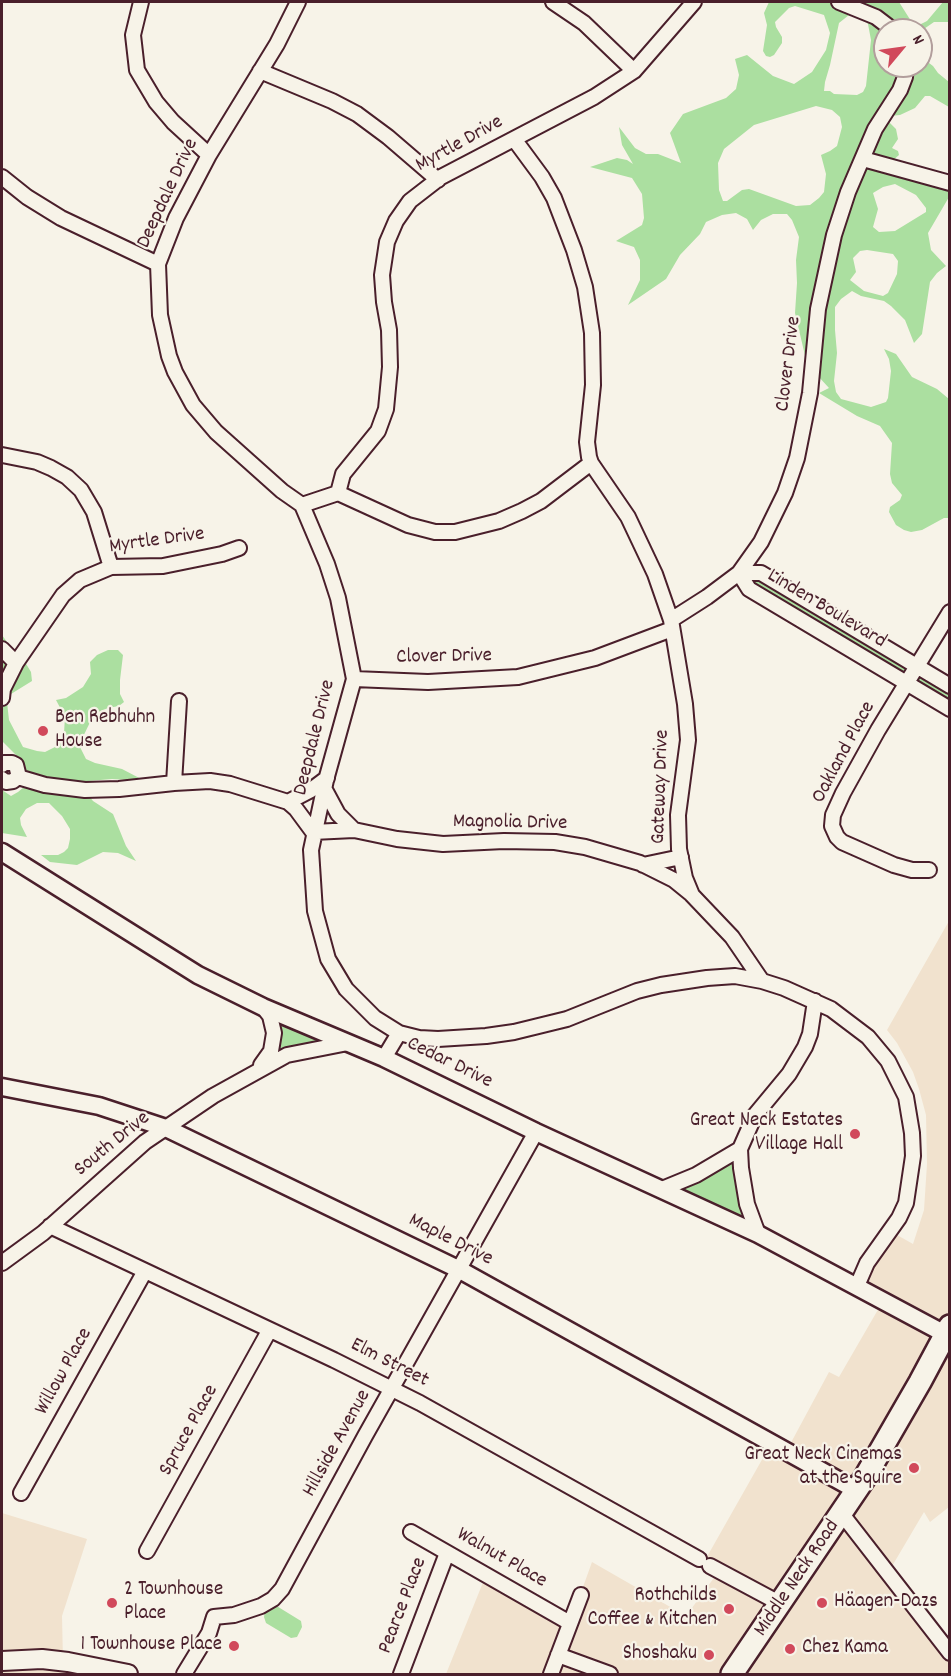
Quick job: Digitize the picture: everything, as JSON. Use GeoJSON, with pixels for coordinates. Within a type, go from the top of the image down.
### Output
{"type":"FeatureCollection","features":[{"type":"Feature","properties":{"kind":"main road","name":"Middle Neck Road"},"geometry":{"type":"LineString","coordinates":[[732,1674],[842,1514],[920,1382],[946,1333]]}},
{"type":"Feature","properties":{"kind":"main road"},"geometry":{"type":"LineString","coordinates":[[2,1661],[42,1659],[63,1661],[128,1674]]}},
{"type":"Feature","properties":{"kind":"street"},"geometry":{"type":"LineString","coordinates":[[141,2],[133,35],[137,70],[156,102],[173,122],[209,155]]}},
{"type":"Feature","properties":{"kind":"street","name":"Deepdale Drive"},"geometry":{"type":"LineString","coordinates":[[298,2],[277,44],[209,155],[176,218],[158,264],[160,315],[169,356],[193,405],[216,432],[302,505],[327,564],[338,598],[354,679],[313,831],[311,860],[315,911],[328,959],[346,989],[375,1018],[399,1033],[419,1038],[438,1039],[514,1032],[567,1019],[637,991],[661,985],[735,976],[762,981]]}},
{"type":"Feature","properties":{"kind":"street"},"geometry":{"type":"LineString","coordinates":[[553,2],[584,23],[634,71]]}},
{"type":"Feature","properties":{"kind":"street","name":"Myrtle Drive"},"geometry":{"type":"LineString","coordinates":[[338,494],[343,474],[378,431],[386,409],[390,366],[382,276],[387,242],[396,221],[410,201],[438,180],[594,97],[634,71],[694,2]]}},
{"type":"Feature","properties":{"kind":"street"},"geometry":{"type":"LineString","coordinates":[[839,2],[878,18]]}},
{"type":"Feature","properties":{"kind":"street"},"geometry":{"type":"LineString","coordinates":[[260,70],[357,114],[438,180]]}},
{"type":"Feature","properties":{"kind":"street","name":"Clover Drive"},"geometry":{"type":"LineString","coordinates":[[354,679],[428,682],[518,677],[545,672],[595,658],[672,624],[739,573],[752,556],[777,511],[797,458],[810,393],[818,309],[826,268],[848,192],[875,129],[900,90],[905,78]]}},
{"type":"Feature","properties":{"kind":"street","name":"Gateway Drive"},"geometry":{"type":"LineString","coordinates":[[514,139],[542,177],[554,198],[585,287],[592,333],[593,385],[587,442],[591,463],[628,517],[655,574],[672,624],[685,704],[688,740],[678,815],[685,878],[692,895],[732,937],[762,981]]}},
{"type":"Feature","properties":{"kind":"street"},"geometry":{"type":"LineString","coordinates":[[863,159],[950,183]]}},
{"type":"Feature","properties":{"kind":"street"},"geometry":{"type":"LineString","coordinates":[[2,177],[27,197],[61,218],[158,264]]}},
{"type":"Feature","properties":{"kind":"street"},"geometry":{"type":"LineString","coordinates":[[2,455],[37,462],[51,468],[67,477],[81,490],[94,512],[111,567]]}},
{"type":"Feature","properties":{"kind":"street"},"geometry":{"type":"LineString","coordinates":[[302,505],[338,494],[408,525],[435,532],[455,532],[522,511],[541,501],[591,463]]}},
{"type":"Feature","properties":{"kind":"street","name":"Myrtle Drive"},"geometry":{"type":"LineString","coordinates":[[2,698],[3,689],[16,663],[70,589],[80,580],[111,567],[164,566],[222,554],[239,548]]}},
{"type":"Feature","properties":{"kind":"street","name":"Linden Boulevard"},"geometry":{"type":"LineString","coordinates":[[739,573],[761,573],[950,686]]}},
{"type":"Feature","properties":{"kind":"street","name":"Linden Boulevard"},"geometry":{"type":"LineString","coordinates":[[739,573],[749,589],[950,709]]}},
{"type":"Feature","properties":{"kind":"street"},"geometry":{"type":"LineString","coordinates":[[795,616],[805,599]]}},
{"type":"Feature","properties":{"kind":"street","name":"Oakland Place"},"geometry":{"type":"LineString","coordinates":[[928,870],[912,870],[894,865],[842,842],[832,826],[833,815],[843,793],[950,612]]}},
{"type":"Feature","properties":{"kind":"street"},"geometry":{"type":"LineString","coordinates":[[2,649],[16,663]]}},
{"type":"Feature","properties":{"kind":"street"},"geometry":{"type":"LineString","coordinates":[[174,783],[179,701]]}},
{"type":"Feature","properties":{"kind":"street"},"geometry":{"type":"LineString","coordinates":[[2,760],[16,765],[18,777]]}},
{"type":"Feature","properties":{"kind":"street"},"geometry":{"type":"LineString","coordinates":[[2,779],[9,782],[18,777],[45,785],[84,790],[210,781],[230,784],[288,802],[313,831]]}},
{"type":"Feature","properties":{"kind":"street"},"geometry":{"type":"LineString","coordinates":[[288,802],[326,783],[333,806],[354,831]]}},
{"type":"Feature","properties":{"kind":"street","name":"Magnolia Drive"},"geometry":{"type":"LineString","coordinates":[[313,831],[354,831],[443,844],[504,841],[555,842],[585,847],[643,865],[674,880],[692,895]]}},
{"type":"Feature","properties":{"kind":"street","name":"Cedar Drive"},"geometry":{"type":"LineString","coordinates":[[2,852],[198,975],[263,1007],[384,1058],[536,1132],[758,1234],[946,1333]]}},
{"type":"Feature","properties":{"kind":"street"},"geometry":{"type":"LineString","coordinates":[[643,865],[681,857]]}},
{"type":"Feature","properties":{"kind":"street"},"geometry":{"type":"LineString","coordinates":[[762,981],[814,1001],[847,1020],[868,1037],[896,1075],[910,1116],[913,1156],[906,1203],[899,1218],[867,1263],[856,1286]]}},
{"type":"Feature","properties":{"kind":"street"},"geometry":{"type":"LineString","coordinates":[[758,1234],[747,1204],[740,1149],[755,1115],[789,1074],[805,1047],[810,1034],[814,1001]]}},
{"type":"Feature","properties":{"kind":"street","name":"South Drive"},"geometry":{"type":"LineString","coordinates":[[258,1069],[271,1051],[274,1033],[270,1016],[263,1007]]}},
{"type":"Feature","properties":{"kind":"street"},"geometry":{"type":"LineString","coordinates":[[384,1058],[399,1033]]}},
{"type":"Feature","properties":{"kind":"street","name":"South Drive"},"geometry":{"type":"LineString","coordinates":[[2,1263],[50,1226],[130,1154],[213,1096],[258,1069],[287,1055],[348,1043]]}},
{"type":"Feature","properties":{"kind":"street","name":"Maple Drive"},"geometry":{"type":"LineString","coordinates":[[2,1087],[99,1106],[166,1128],[460,1270],[856,1490]]}},
{"type":"Feature","properties":{"kind":"street","name":"Hillside Avenue"},"geometry":{"type":"LineString","coordinates":[[184,1674],[208,1633],[214,1617],[234,1615],[261,1606],[273,1599],[282,1589],[536,1132]]}},
{"type":"Feature","properties":{"kind":"street"},"geometry":{"type":"LineString","coordinates":[[662,1190],[696,1175],[740,1149]]}},
{"type":"Feature","properties":{"kind":"street","name":"Elm Street"},"geometry":{"type":"LineString","coordinates":[[50,1226],[431,1409],[781,1604]]}},
{"type":"Feature","properties":{"kind":"street","name":"Willow Place"},"geometry":{"type":"LineString","coordinates":[[21,1493],[146,1271]]}},
{"type":"Feature","properties":{"kind":"street","name":"Spruce Place"},"geometry":{"type":"LineString","coordinates":[[147,1551],[269,1331]]}},
{"type":"Feature","properties":{"kind":"street"},"geometry":{"type":"LineString","coordinates":[[842,1514],[950,1653]]}},
{"type":"Feature","properties":{"kind":"street","name":"Walnut Place"},"geometry":{"type":"LineString","coordinates":[[411,1532],[570,1623]]}},
{"type":"Feature","properties":{"kind":"street","name":"Pearce Place"},"geometry":{"type":"LineString","coordinates":[[401,1674],[447,1553]]}},
{"type":"Feature","properties":{"kind":"street"},"geometry":{"type":"LineString","coordinates":[[551,1674],[581,1595]]}},
{"type":"Feature","properties":{"kind":"street"},"geometry":{"type":"LineString","coordinates":[[558,1654],[610,1674]]}},
{"type":"Feature","properties":{"kind":"shaded area"},"geometry":{"type":"Polygon","coordinates":[[[949,921],[949,1507],[930,1522],[924,1512],[888,1573],[949,1653],[949,1674],[446,1674],[486,1575],[570,1623],[592,1562],[686,1616],[719,1571],[704,1562],[772,1442],[787,1450],[829,1372],[839,1377],[883,1301],[857,1286],[890,1231],[913,1244],[924,1210],[927,1164],[926,1115],[913,1072],[887,1030],[949,921]]]}},
{"type":"Feature","properties":{"kind":"shaded area"},"geometry":{"type":"Polygon","coordinates":[[[2,1513],[87,1539],[62,1616],[63,1661],[128,1674],[2,1674],[2,1513]]]}},
{"type":"Feature","properties":{"kind":"green space"},"geometry":{"type":"Polygon","coordinates":[[[769,2],[899,2],[909,18],[873,18],[873,78],[933,78],[933,66],[949,82],[949,107],[930,96],[925,96],[915,108],[886,119],[896,129],[898,139],[892,148],[898,151],[899,155],[891,162],[942,188],[949,189],[949,197],[928,233],[931,250],[946,266],[930,282],[922,334],[914,343],[905,320],[891,306],[884,301],[861,296],[852,291],[835,307],[837,353],[834,381],[836,392],[841,399],[871,407],[886,402],[891,371],[884,349],[896,354],[912,377],[937,389],[949,399],[949,518],[944,518],[922,530],[911,532],[904,530],[896,525],[889,512],[890,507],[900,500],[902,495],[892,483],[890,474],[892,443],[880,426],[857,416],[819,393],[829,388],[807,364],[795,313],[799,237],[787,214],[773,214],[761,220],[753,230],[747,219],[736,213],[722,215],[706,222],[700,234],[680,255],[666,279],[628,305],[640,280],[640,260],[634,247],[616,241],[642,225],[644,218],[642,194],[632,178],[590,167],[617,158],[633,164],[622,145],[619,127],[635,148],[646,154],[658,154],[681,163],[670,133],[683,114],[726,98],[736,89],[739,75],[735,59],[747,55],[773,76],[794,84],[812,72],[826,50],[830,33],[824,15],[795,6],[789,8],[775,22],[782,37],[782,43],[770,57],[766,56],[763,51],[767,25],[764,13],[769,2]],[[858,14],[849,15],[839,23],[824,91],[857,95],[863,92],[866,86],[871,40],[868,24],[858,14]],[[816,106],[754,125],[724,149],[718,163],[719,190],[723,201],[727,201],[742,190],[749,189],[796,206],[810,205],[819,198],[824,192],[826,174],[821,155],[837,146],[842,127],[840,117],[832,110],[816,106]],[[895,184],[873,193],[878,209],[873,227],[879,232],[895,231],[926,212],[926,208],[916,195],[895,184]],[[860,251],[853,258],[856,272],[850,280],[864,291],[883,296],[888,293],[897,274],[898,261],[893,254],[860,251]]]}},
{"type":"Feature","properties":{"kind":"green space"},"geometry":{"type":"Polygon","coordinates":[[[943,2],[949,2],[949,22],[934,22],[933,18],[930,18],[943,2]]]}},
{"type":"Feature","properties":{"kind":"green space"},"geometry":{"type":"Polygon","coordinates":[[[739,573],[761,573],[949,686],[949,709],[749,589],[739,573]]]}},
{"type":"Feature","properties":{"kind":"green space"},"geometry":{"type":"Polygon","coordinates":[[[2,635],[14,652],[25,662],[31,672],[32,681],[11,694],[7,702],[9,720],[23,747],[37,751],[45,752],[55,747],[64,733],[65,717],[56,700],[66,698],[83,687],[91,674],[90,662],[97,655],[108,650],[118,650],[123,655],[120,694],[124,702],[119,706],[94,714],[79,745],[86,759],[122,769],[145,781],[112,779],[88,781],[80,785],[93,801],[113,814],[126,846],[136,861],[118,853],[103,852],[77,865],[50,862],[41,855],[58,855],[64,852],[68,848],[70,829],[62,816],[49,803],[37,803],[26,809],[20,818],[27,837],[2,833],[2,790],[11,796],[18,792],[24,787],[26,775],[19,758],[2,741],[2,635]]]}},
{"type":"Feature","properties":{"kind":"green space"},"geometry":{"type":"Polygon","coordinates":[[[269,1012],[340,1042],[265,1064],[269,1012]]]}},
{"type":"Feature","properties":{"kind":"green space"},"geometry":{"type":"Polygon","coordinates":[[[735,1156],[751,1225],[678,1189],[735,1156]]]}},
{"type":"Feature","properties":{"kind":"green space"},"geometry":{"type":"Polygon","coordinates":[[[275,1605],[301,1621],[302,1627],[297,1637],[291,1638],[266,1623],[265,1611],[275,1605]]]}},
{"type":"Feature","properties":{"kind":"place","name":"Ben Rebhuhn House"},"geometry":{"type":"Point","coordinates":[43,731]}},
{"type":"Feature","properties":{"kind":"place","name":"Great Neck Estates Village Hall"},"geometry":{"type":"Point","coordinates":[855,1134]}},
{"type":"Feature","properties":{"kind":"place","name":"Great Neck Cinemas at the Squire"},"geometry":{"type":"Point","coordinates":[914,1468]}},
{"type":"Feature","properties":{"kind":"place","name":"2 Townhouse Place"},"geometry":{"type":"Point","coordinates":[112,1603]}},
{"type":"Feature","properties":{"kind":"place","name":"Häagen-Dazs"},"geometry":{"type":"Point","coordinates":[822,1603]}},
{"type":"Feature","properties":{"kind":"place","name":"Rothchilds Coffee & Kitchen"},"geometry":{"type":"Point","coordinates":[729,1609]}},
{"type":"Feature","properties":{"kind":"place","name":"1 Townhouse Place"},"geometry":{"type":"Point","coordinates":[234,1646]}},
{"type":"Feature","properties":{"kind":"place","name":"Chez Kama"},"geometry":{"type":"Point","coordinates":[790,1649]}},
{"type":"Feature","properties":{"kind":"place","name":"Shoshaku"},"geometry":{"type":"Point","coordinates":[709,1655]}}]}
